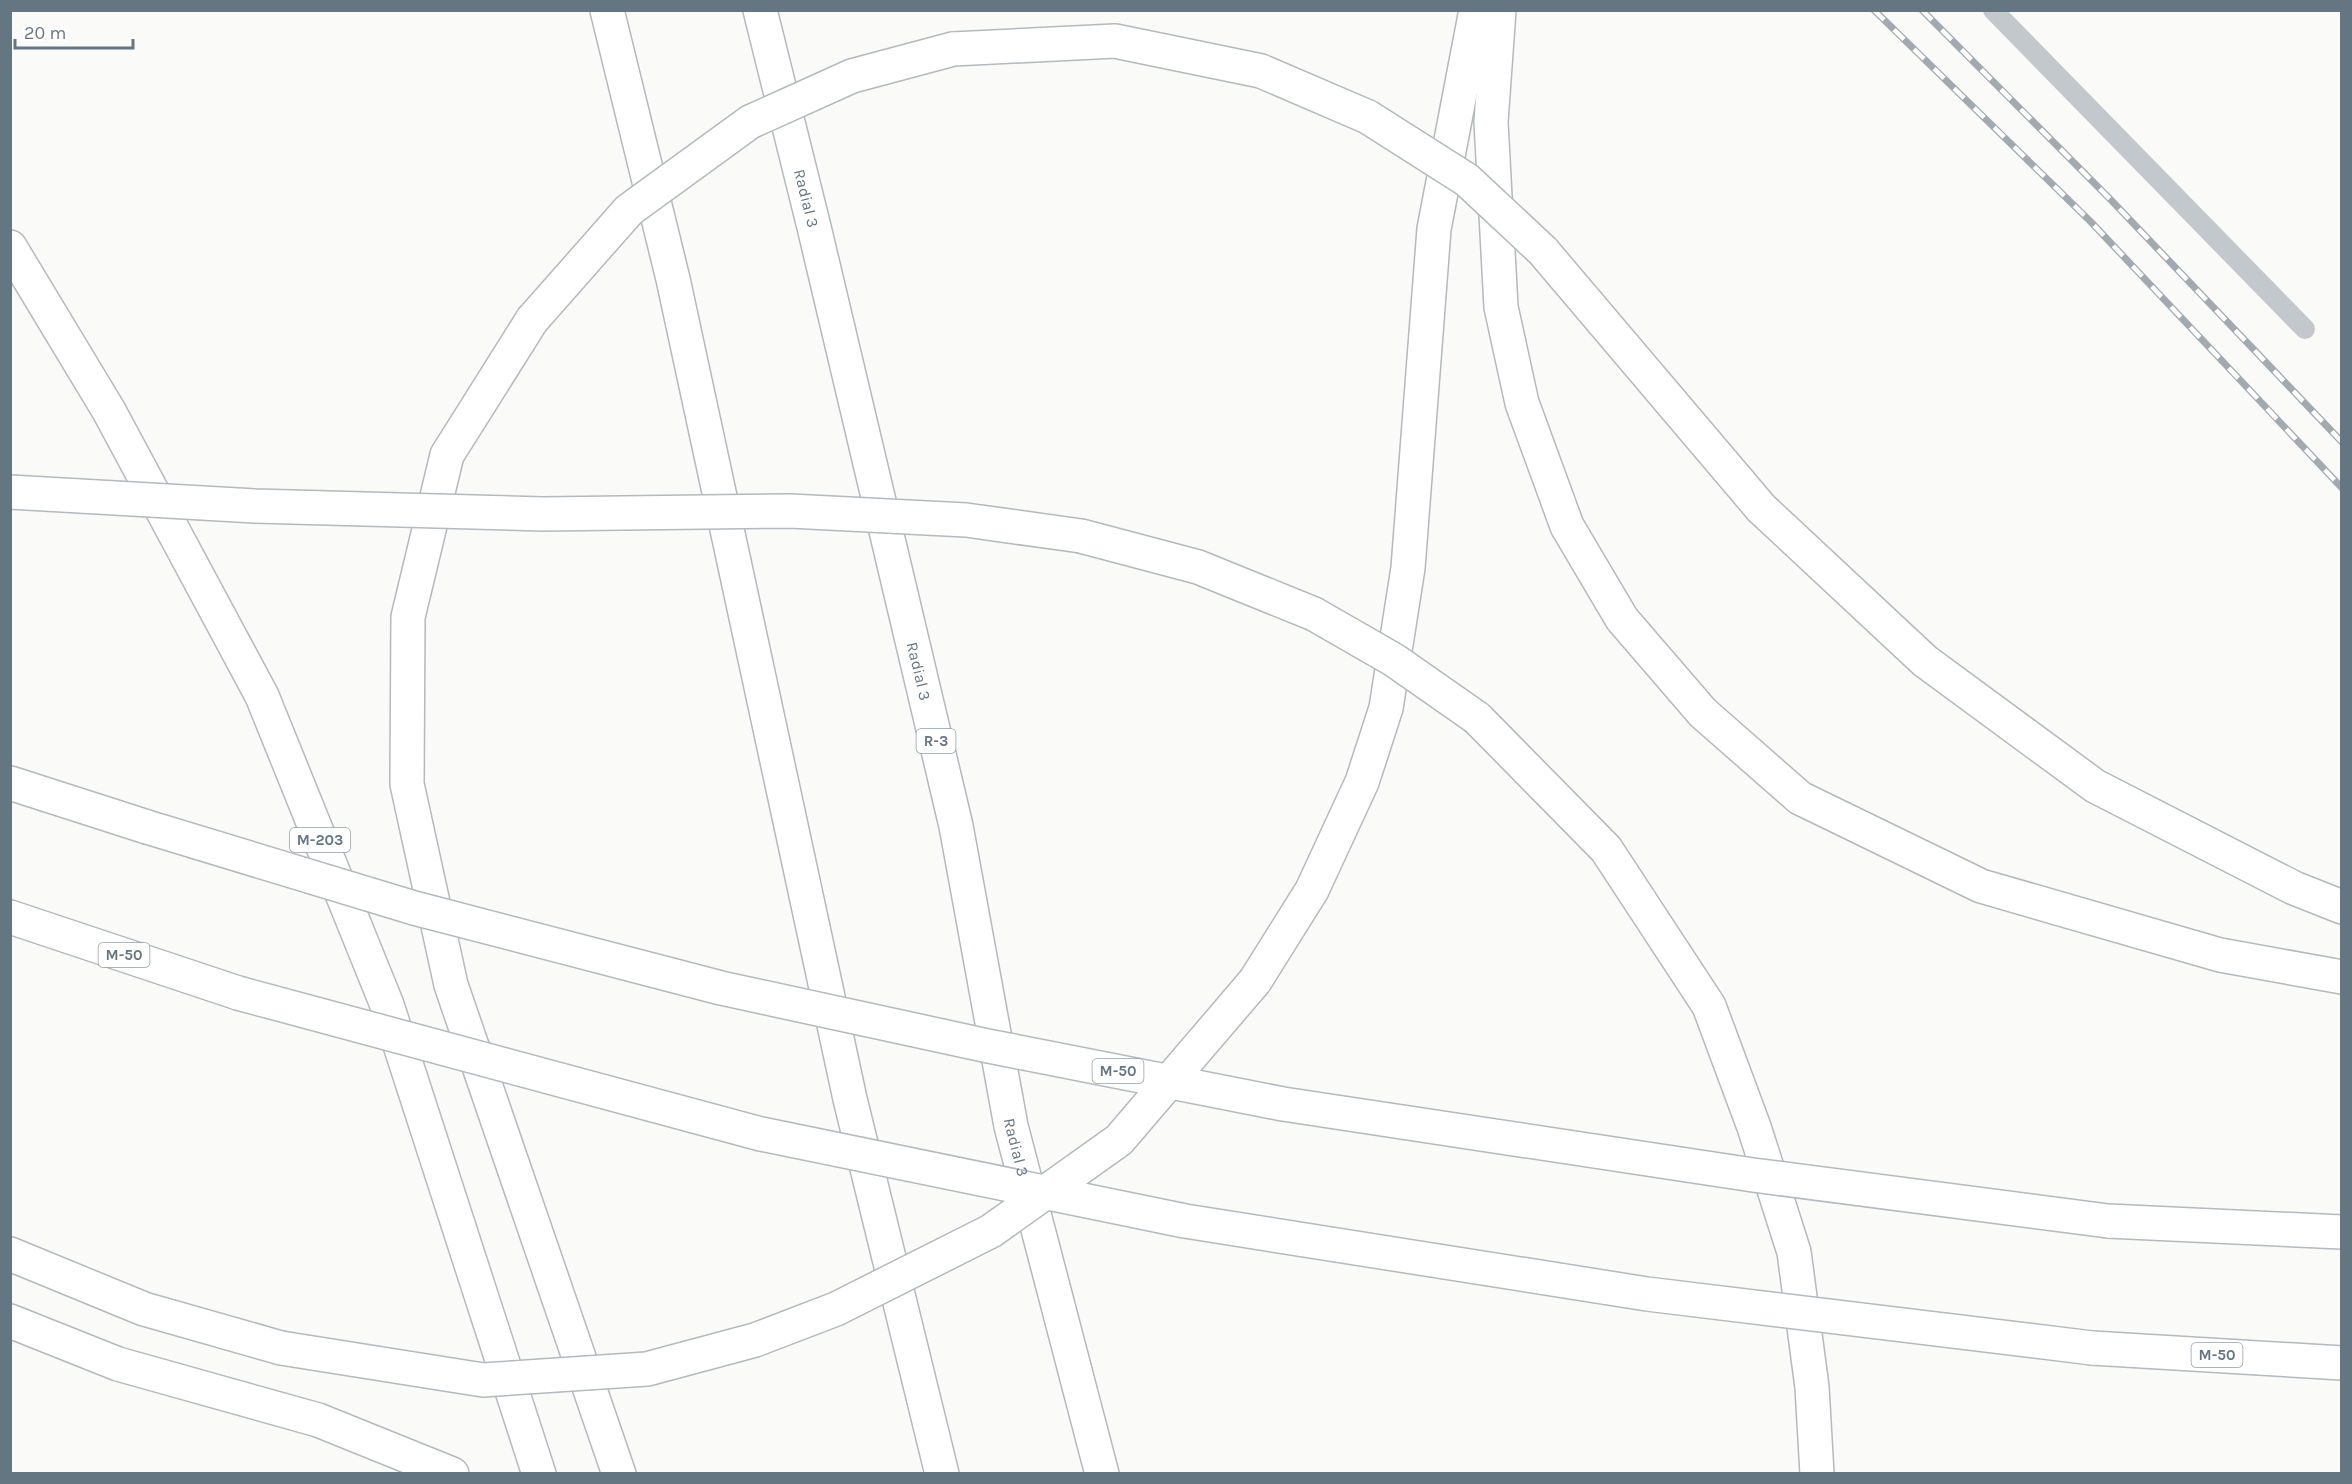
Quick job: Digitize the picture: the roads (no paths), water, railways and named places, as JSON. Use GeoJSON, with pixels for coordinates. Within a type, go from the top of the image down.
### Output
{"type":"FeatureCollection","features":[{"type":"Feature","properties":{"kind":"main road"},"geometry":{"type":"LineString","coordinates":[[607,10],[673,279],[850,1098],[942,1473]]}},
{"type":"Feature","properties":{"kind":"main road","name":"Radial 3"},"geometry":{"type":"LineString","coordinates":[[760,10],[814,226],[956,826],[1011,1126],[1102,1473]]}},
{"type":"Feature","properties":{"kind":"main road"},"geometry":{"type":"LineString","coordinates":[[10,1254],[144,1309],[280,1348],[483,1380],[647,1369],[754,1340],[836,1309],[992,1231],[1119,1140],[1255,981],[1312,890],[1362,782],[1386,708],[1408,568],[1434,229],[1476,10]]}},
{"type":"Feature","properties":{"kind":"main road"},"geometry":{"type":"LineString","coordinates":[[1499,10],[1491,122],[1501,307],[1522,403],[1567,526],[1622,619],[1681,687],[1704,713],[1800,798],[1981,886],[2220,955],[2342,976]]}},
{"type":"Feature","properties":{"kind":"main road"},"geometry":{"type":"LineString","coordinates":[[620,1473],[451,985],[407,784],[408,617],[447,455],[531,320],[629,210],[750,122],[852,76],[952,49],[1115,41],[1261,71],[1368,117],[1467,180],[1543,251],[1761,508],[1925,660],[2096,786],[2294,888],[2342,907]]}},
{"type":"Feature","properties":{"kind":"main road","name":"M-203"},"geometry":{"type":"LineString","coordinates":[[10,247],[109,411],[262,696],[387,1005],[539,1473]]}},
{"type":"Feature","properties":{"kind":"main road"},"geometry":{"type":"LineString","coordinates":[[10,492],[255,506],[543,514],[790,511],[966,520],[1081,536],[1198,567],[1314,614],[1394,660],[1478,718],[1606,849],[1709,1006],[1754,1127],[1794,1252],[1812,1387],[1817,1473]]}},
{"type":"Feature","properties":{"kind":"main road","name":"M-50"},"geometry":{"type":"LineString","coordinates":[[10,783],[414,908],[721,988],[988,1046],[1283,1104],[1741,1173],[2108,1221],[2342,1232]]}},
{"type":"Feature","properties":{"kind":"main road","name":"M-50"},"geometry":{"type":"LineString","coordinates":[[10,917],[238,993],[761,1134],[1185,1221],[1647,1294],[2092,1348],[2342,1363]]}},
{"type":"Feature","properties":{"kind":"main road"},"geometry":{"type":"LineString","coordinates":[[10,1321],[118,1364],[318,1420],[452,1473]]}},
{"type":"Feature","properties":{"kind":"lane"},"geometry":{"type":"LineString","coordinates":[[1993,10],[2305,330]]}},
{"type":"Feature","properties":{"kind":"railway"},"geometry":{"type":"LineString","coordinates":[[1874,10],[2091,222],[2342,488]]}},
{"type":"Feature","properties":{"kind":"railway"},"geometry":{"type":"LineString","coordinates":[[1922,10],[2111,200],[2342,442]]}}]}
